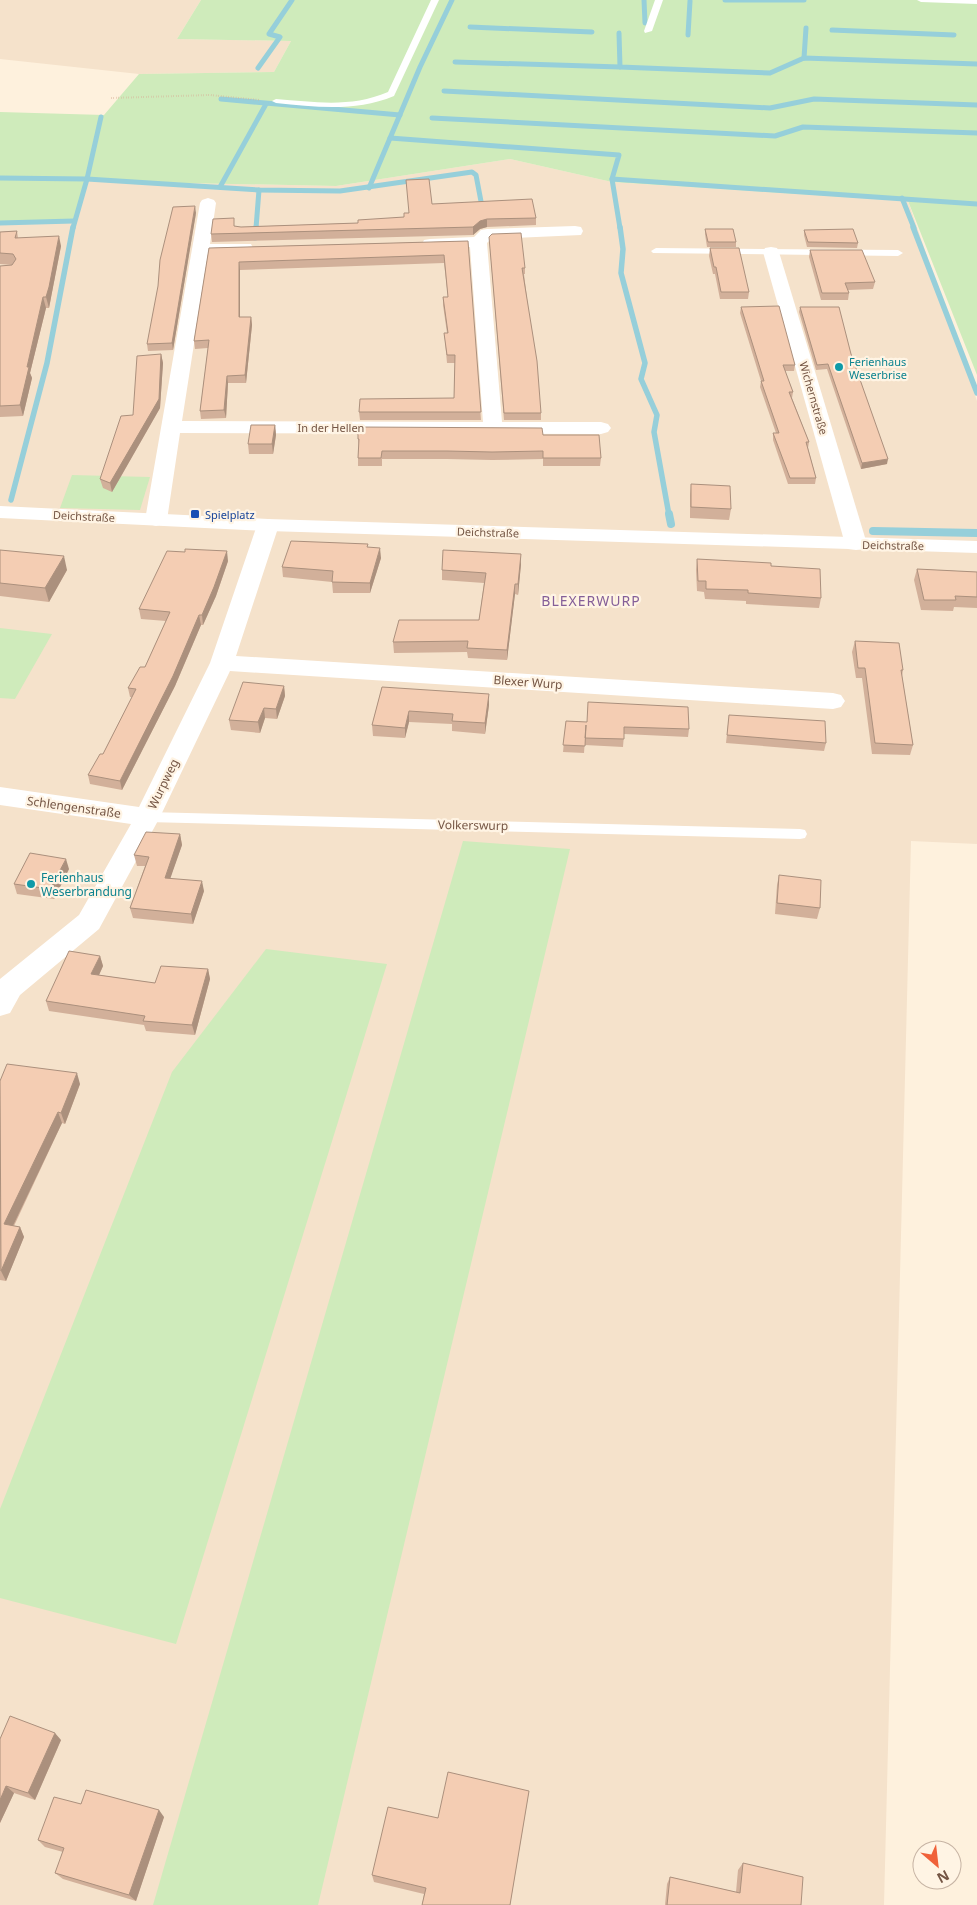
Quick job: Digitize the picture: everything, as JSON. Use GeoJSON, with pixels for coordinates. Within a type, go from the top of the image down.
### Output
{"type":"FeatureCollection","features":[{"type":"Feature","properties":{"kind":"street"},"geometry":{"type":"LineString","coordinates":[[156,520],[208,203]]}},
{"type":"Feature","properties":{"kind":"street"},"geometry":{"type":"LineString","coordinates":[[409,244],[478,242],[487,234],[575,231]]}},
{"type":"Feature","properties":{"kind":"street"},"geometry":{"type":"LineString","coordinates":[[478,242],[492,428]]}},
{"type":"Feature","properties":{"kind":"street"},"geometry":{"type":"LineString","coordinates":[[201,249],[261,248]]}},
{"type":"Feature","properties":{"kind":"street","name":"Wichernstraße"},"geometry":{"type":"LineString","coordinates":[[771,252],[856,544]]}},
{"type":"Feature","properties":{"kind":"street","name":"In der Hellen"},"geometry":{"type":"LineString","coordinates":[[170,426],[600,428]]}},
{"type":"Feature","properties":{"kind":"street","name":"Deichstraße"},"geometry":{"type":"LineString","coordinates":[[0,512],[268,525],[977,548]]}},
{"type":"Feature","properties":{"kind":"street","name":"Wurpweg"},"geometry":{"type":"LineString","coordinates":[[0,1005],[10,987],[89,922],[147,817],[222,663],[268,525]]}},
{"type":"Feature","properties":{"kind":"street","name":"Blexer Wurp"},"geometry":{"type":"LineString","coordinates":[[222,663],[833,701]]}},
{"type":"Feature","properties":{"kind":"street","name":"Schlengenstraße"},"geometry":{"type":"LineString","coordinates":[[0,796],[147,817]]}},
{"type":"Feature","properties":{"kind":"lane"},"geometry":{"type":"LineString","coordinates":[[276,101],[345,107],[366,105],[391,94],[435,0]]}},
{"type":"Feature","properties":{"kind":"lane"},"geometry":{"type":"LineString","coordinates":[[648,31],[659,0]]}},
{"type":"Feature","properties":{"kind":"lane"},"geometry":{"type":"LineString","coordinates":[[920,0],[977,2]]}},
{"type":"Feature","properties":{"kind":"lane"},"geometry":{"type":"LineString","coordinates":[[656,252],[898,253]]}},
{"type":"Feature","properties":{"kind":"lane","name":"Volkerswurp"},"geometry":{"type":"LineString","coordinates":[[147,817],[800,834]]}},
{"type":"Feature","properties":{"kind":"path"},"geometry":{"type":"LineString","coordinates":[[111,98],[210,95],[276,101]]}},
{"type":"Feature","properties":{"kind":"shaded area"},"geometry":{"type":"Polygon","coordinates":[[[0,0],[201,0],[177,39],[291,41],[274,72],[139,74],[0,59],[0,0]]]}},
{"type":"Feature","properties":{"kind":"shaded area"},"geometry":{"type":"Polygon","coordinates":[[[510,159],[612,182],[908,201],[977,401],[977,844],[911,841],[884,1905],[0,1905],[0,223],[74,221],[88,181],[336,186],[510,159]]]}},
{"type":"Feature","properties":{"kind":"green space"},"geometry":{"type":"Polygon","coordinates":[[[201,0],[977,0],[977,375],[908,201],[612,182],[510,159],[336,186],[88,181],[74,221],[0,223],[0,112],[104,115],[139,74],[274,72],[291,41],[177,39],[201,0]]]}},
{"type":"Feature","properties":{"kind":"green space"},"geometry":{"type":"Polygon","coordinates":[[[72,475],[150,477],[140,510],[60,508],[72,475]]]}},
{"type":"Feature","properties":{"kind":"green space"},"geometry":{"type":"Polygon","coordinates":[[[0,628],[52,634],[15,699],[0,698],[0,628]]]}},
{"type":"Feature","properties":{"kind":"green space"},"geometry":{"type":"Polygon","coordinates":[[[463,841],[570,849],[318,1905],[153,1905],[463,841]]]}},
{"type":"Feature","properties":{"kind":"green space"},"geometry":{"type":"Polygon","coordinates":[[[266,949],[387,964],[176,1644],[0,1598],[0,1509],[172,1072],[266,949]]]}},
{"type":"Feature","properties":{"kind":"building"},"geometry":{"type":"Polygon","coordinates":[[[429,179],[432,204],[532,199],[536,218],[487,219],[480,221],[473,227],[211,234],[213,219],[234,218],[234,226],[241,227],[358,223],[358,220],[404,217],[404,213],[409,213],[406,180],[429,179]]]}},
{"type":"Feature","properties":{"kind":"building"},"geometry":{"type":"Polygon","coordinates":[[[195,206],[172,343],[147,344],[158,286],[160,260],[173,207],[195,206]]]}},
{"type":"Feature","properties":{"kind":"building"},"geometry":{"type":"Polygon","coordinates":[[[705,229],[733,229],[736,242],[708,242],[705,229]]]}},
{"type":"Feature","properties":{"kind":"building"},"geometry":{"type":"Polygon","coordinates":[[[853,229],[858,243],[808,242],[804,230],[853,229]]]}},
{"type":"Feature","properties":{"kind":"building"},"geometry":{"type":"Polygon","coordinates":[[[17,231],[15,238],[59,236],[49,287],[46,297],[43,297],[20,405],[0,406],[0,266],[12,265],[16,259],[13,254],[0,253],[0,232],[17,231]]]}},
{"type":"Feature","properties":{"kind":"building"},"geometry":{"type":"Polygon","coordinates":[[[521,233],[525,268],[522,268],[537,361],[541,413],[504,413],[489,237],[492,234],[521,233]]]}},
{"type":"Feature","properties":{"kind":"building"},"geometry":{"type":"Polygon","coordinates":[[[468,241],[481,412],[359,412],[360,399],[454,398],[455,355],[447,355],[444,333],[448,333],[443,297],[448,297],[444,255],[239,262],[239,317],[251,317],[245,375],[227,376],[224,410],[200,411],[209,340],[194,341],[209,248],[468,241]]]}},
{"type":"Feature","properties":{"kind":"building"},"geometry":{"type":"Polygon","coordinates":[[[710,248],[739,248],[749,292],[721,292],[710,248]]]}},
{"type":"Feature","properties":{"kind":"building"},"geometry":{"type":"Polygon","coordinates":[[[810,250],[862,250],[875,282],[845,283],[849,293],[822,293],[810,250]]]}},
{"type":"Feature","properties":{"kind":"building"},"geometry":{"type":"Polygon","coordinates":[[[779,306],[795,365],[783,365],[793,392],[789,392],[809,442],[806,442],[816,478],[790,478],[773,433],[779,433],[761,381],[764,381],[741,307],[779,306]]]}},
{"type":"Feature","properties":{"kind":"building"},"geometry":{"type":"Polygon","coordinates":[[[800,307],[839,307],[851,354],[888,459],[862,463],[828,364],[817,365],[800,307]]]}},
{"type":"Feature","properties":{"kind":"building"},"geometry":{"type":"Polygon","coordinates":[[[161,354],[159,399],[110,483],[100,479],[121,416],[133,415],[137,356],[161,354]]]}},
{"type":"Feature","properties":{"kind":"building"},"geometry":{"type":"Polygon","coordinates":[[[251,425],[275,425],[272,444],[248,444],[251,425]]]}},
{"type":"Feature","properties":{"kind":"building"},"geometry":{"type":"Polygon","coordinates":[[[358,427],[542,428],[543,435],[599,435],[601,458],[543,458],[543,451],[382,451],[381,458],[358,458],[358,427]]]}},
{"type":"Feature","properties":{"kind":"building"},"geometry":{"type":"Polygon","coordinates":[[[691,484],[730,486],[731,509],[691,507],[691,484]]]}},
{"type":"Feature","properties":{"kind":"building"},"geometry":{"type":"Polygon","coordinates":[[[291,541],[368,544],[367,547],[380,548],[370,583],[332,582],[333,571],[282,567],[291,541]]]}},
{"type":"Feature","properties":{"kind":"building"},"geometry":{"type":"Polygon","coordinates":[[[185,549],[227,551],[202,615],[199,615],[173,676],[120,781],[88,775],[100,754],[103,754],[136,689],[128,688],[140,667],[145,667],[170,612],[139,609],[167,551],[185,552],[185,549]]]}},
{"type":"Feature","properties":{"kind":"building"},"geometry":{"type":"Polygon","coordinates":[[[0,550],[64,556],[45,588],[0,583],[0,550]]]}},
{"type":"Feature","properties":{"kind":"building"},"geometry":{"type":"Polygon","coordinates":[[[443,550],[521,554],[518,584],[515,584],[507,650],[467,648],[468,641],[393,642],[399,620],[479,620],[486,573],[442,570],[443,550]]]}},
{"type":"Feature","properties":{"kind":"building"},"geometry":{"type":"Polygon","coordinates":[[[697,559],[771,563],[771,566],[820,569],[821,598],[748,593],[748,590],[706,589],[706,581],[698,581],[697,559]]]}},
{"type":"Feature","properties":{"kind":"building"},"geometry":{"type":"Polygon","coordinates":[[[917,569],[977,572],[977,597],[955,596],[956,600],[924,600],[917,569]]]}},
{"type":"Feature","properties":{"kind":"building"},"geometry":{"type":"Polygon","coordinates":[[[855,641],[899,643],[903,670],[901,670],[913,745],[875,743],[865,668],[858,668],[855,641]]]}},
{"type":"Feature","properties":{"kind":"building"},"geometry":{"type":"Polygon","coordinates":[[[243,682],[284,686],[276,709],[264,708],[258,722],[229,720],[243,682]]]}},
{"type":"Feature","properties":{"kind":"building"},"geometry":{"type":"Polygon","coordinates":[[[382,687],[489,694],[485,723],[452,721],[453,714],[409,711],[405,728],[372,725],[382,687]]]}},
{"type":"Feature","properties":{"kind":"building"},"geometry":{"type":"Polygon","coordinates":[[[588,702],[688,707],[689,729],[624,727],[624,739],[585,738],[585,746],[563,745],[566,721],[587,722],[588,702]]]}},
{"type":"Feature","properties":{"kind":"building"},"geometry":{"type":"Polygon","coordinates":[[[729,715],[825,721],[826,743],[727,735],[729,715]]]}},
{"type":"Feature","properties":{"kind":"building"},"geometry":{"type":"Polygon","coordinates":[[[146,832],[180,834],[165,878],[202,881],[191,914],[130,908],[149,857],[134,855],[146,832]]]}},
{"type":"Feature","properties":{"kind":"building"},"geometry":{"type":"Polygon","coordinates":[[[30,853],[66,859],[50,889],[14,884],[30,853]]]}},
{"type":"Feature","properties":{"kind":"building"},"geometry":{"type":"Polygon","coordinates":[[[779,875],[821,880],[820,908],[777,903],[779,875]]]}},
{"type":"Feature","properties":{"kind":"building"},"geometry":{"type":"Polygon","coordinates":[[[69,951],[100,956],[91,974],[155,983],[161,966],[208,969],[192,1025],[143,1021],[145,1016],[46,1001],[69,951]]]}},
{"type":"Feature","properties":{"kind":"building"},"geometry":{"type":"Polygon","coordinates":[[[7,1064],[77,1073],[61,1113],[58,1112],[4,1224],[20,1227],[1,1271],[0,1081],[7,1064]]]}},
{"type":"Feature","properties":{"kind":"building"},"geometry":{"type":"Polygon","coordinates":[[[10,1716],[55,1733],[28,1793],[6,1786],[0,1800],[0,1739],[10,1716]]]}},
{"type":"Feature","properties":{"kind":"building"},"geometry":{"type":"Polygon","coordinates":[[[448,1772],[529,1791],[510,1905],[422,1905],[426,1888],[372,1875],[388,1807],[438,1818],[448,1772]]]}},
{"type":"Feature","properties":{"kind":"building"},"geometry":{"type":"Polygon","coordinates":[[[86,1790],[159,1810],[129,1895],[55,1873],[64,1848],[38,1840],[54,1797],[81,1804],[86,1790]]]}},
{"type":"Feature","properties":{"kind":"building"},"geometry":{"type":"Polygon","coordinates":[[[743,1863],[803,1877],[801,1905],[667,1905],[670,1877],[740,1893],[743,1863]]]}},
{"type":"Feature","properties":{"kind":"waterway"},"geometry":{"type":"LineString","coordinates":[[258,68],[280,37],[269,34],[292,0]]}},
{"type":"Feature","properties":{"kind":"waterway"},"geometry":{"type":"LineString","coordinates":[[400,115],[452,0]]}},
{"type":"Feature","properties":{"kind":"waterway"},"geometry":{"type":"LineString","coordinates":[[644,0],[645,23]]}},
{"type":"Feature","properties":{"kind":"waterway"},"geometry":{"type":"LineString","coordinates":[[725,0],[804,0]]}},
{"type":"Feature","properties":{"kind":"waterway"},"geometry":{"type":"LineString","coordinates":[[688,35],[690,1]]}},
{"type":"Feature","properties":{"kind":"waterway"},"geometry":{"type":"LineString","coordinates":[[470,27],[592,32]]}},
{"type":"Feature","properties":{"kind":"waterway"},"geometry":{"type":"LineString","coordinates":[[804,58],[806,28]]}},
{"type":"Feature","properties":{"kind":"waterway"},"geometry":{"type":"LineString","coordinates":[[832,30],[954,35]]}},
{"type":"Feature","properties":{"kind":"waterway"},"geometry":{"type":"LineString","coordinates":[[619,33],[620,67]]}},
{"type":"Feature","properties":{"kind":"waterway"},"geometry":{"type":"LineString","coordinates":[[620,67],[770,73],[804,58]]}},
{"type":"Feature","properties":{"kind":"waterway"},"geometry":{"type":"LineString","coordinates":[[804,58],[977,64]]}},
{"type":"Feature","properties":{"kind":"waterway"},"geometry":{"type":"LineString","coordinates":[[455,62],[620,67]]}},
{"type":"Feature","properties":{"kind":"waterway"},"geometry":{"type":"LineString","coordinates":[[444,91],[770,108],[814,99],[977,105]]}},
{"type":"Feature","properties":{"kind":"waterway"},"geometry":{"type":"LineString","coordinates":[[221,99],[400,115]]}},
{"type":"Feature","properties":{"kind":"waterway"},"geometry":{"type":"LineString","coordinates":[[220,187],[266,104]]}},
{"type":"Feature","properties":{"kind":"waterway"},"geometry":{"type":"LineString","coordinates":[[390,138],[400,115]]}},
{"type":"Feature","properties":{"kind":"waterway"},"geometry":{"type":"LineString","coordinates":[[87,179],[101,117]]}},
{"type":"Feature","properties":{"kind":"waterway"},"geometry":{"type":"LineString","coordinates":[[432,118],[775,136],[803,127],[977,133]]}},
{"type":"Feature","properties":{"kind":"waterway"},"geometry":{"type":"LineString","coordinates":[[370,187],[390,138]]}},
{"type":"Feature","properties":{"kind":"waterway"},"geometry":{"type":"LineString","coordinates":[[390,138],[619,155],[612,179]]}},
{"type":"Feature","properties":{"kind":"waterway"},"geometry":{"type":"LineString","coordinates":[[370,187],[472,172],[476,175],[483,212]]}},
{"type":"Feature","properties":{"kind":"waterway"},"geometry":{"type":"LineString","coordinates":[[0,178],[87,179]]}},
{"type":"Feature","properties":{"kind":"waterway"},"geometry":{"type":"LineString","coordinates":[[73,228],[87,179]]}},
{"type":"Feature","properties":{"kind":"waterway"},"geometry":{"type":"LineString","coordinates":[[87,179],[259,190]]}},
{"type":"Feature","properties":{"kind":"waterway"},"geometry":{"type":"LineString","coordinates":[[612,179],[902,199]]}},
{"type":"Feature","properties":{"kind":"waterway"},"geometry":{"type":"LineString","coordinates":[[612,179],[620,228]]}},
{"type":"Feature","properties":{"kind":"waterway"},"geometry":{"type":"LineString","coordinates":[[259,190],[340,191],[370,187]]}},
{"type":"Feature","properties":{"kind":"waterway"},"geometry":{"type":"LineString","coordinates":[[256,228],[259,190]]}},
{"type":"Feature","properties":{"kind":"waterway"},"geometry":{"type":"LineString","coordinates":[[902,199],[977,204]]}},
{"type":"Feature","properties":{"kind":"waterway"},"geometry":{"type":"LineString","coordinates":[[902,199],[914,228]]}},
{"type":"Feature","properties":{"kind":"waterway"},"geometry":{"type":"LineString","coordinates":[[0,223],[74,221]]}},
{"type":"Feature","properties":{"kind":"waterway"},"geometry":{"type":"LineString","coordinates":[[11,500],[47,363],[73,227]]}},
{"type":"Feature","properties":{"kind":"waterway"},"geometry":{"type":"LineString","coordinates":[[255,238],[256,227]]}},
{"type":"Feature","properties":{"kind":"waterway"},"geometry":{"type":"LineString","coordinates":[[620,227],[623,249],[621,273],[645,363],[641,379],[657,415],[654,432],[669,515]]}},
{"type":"Feature","properties":{"kind":"waterway"},"geometry":{"type":"LineString","coordinates":[[913,227],[977,393]]}},
{"type":"Feature","properties":{"kind":"waterway"},"geometry":{"type":"LineString","coordinates":[[669,514],[671,524]]}},
{"type":"Feature","properties":{"kind":"waterway"},"geometry":{"type":"LineString","coordinates":[[873,531],[977,533]]}},
{"type":"Feature","properties":{"kind":"place","name":"Ferienhaus Weserbrise"},"geometry":{"type":"Point","coordinates":[839,367]}},
{"type":"Feature","properties":{"kind":"place","name":"Spielplatz"},"geometry":{"type":"Point","coordinates":[195,514]}},
{"type":"Feature","properties":{"kind":"place","name":"Ferienhaus Weserbrandung"},"geometry":{"type":"Point","coordinates":[31,884]}},
{"type":"Feature","properties":{"kind":"district","name":"BLEXERWURP"},"geometry":{"type":"Point","coordinates":[591,600]}}]}
